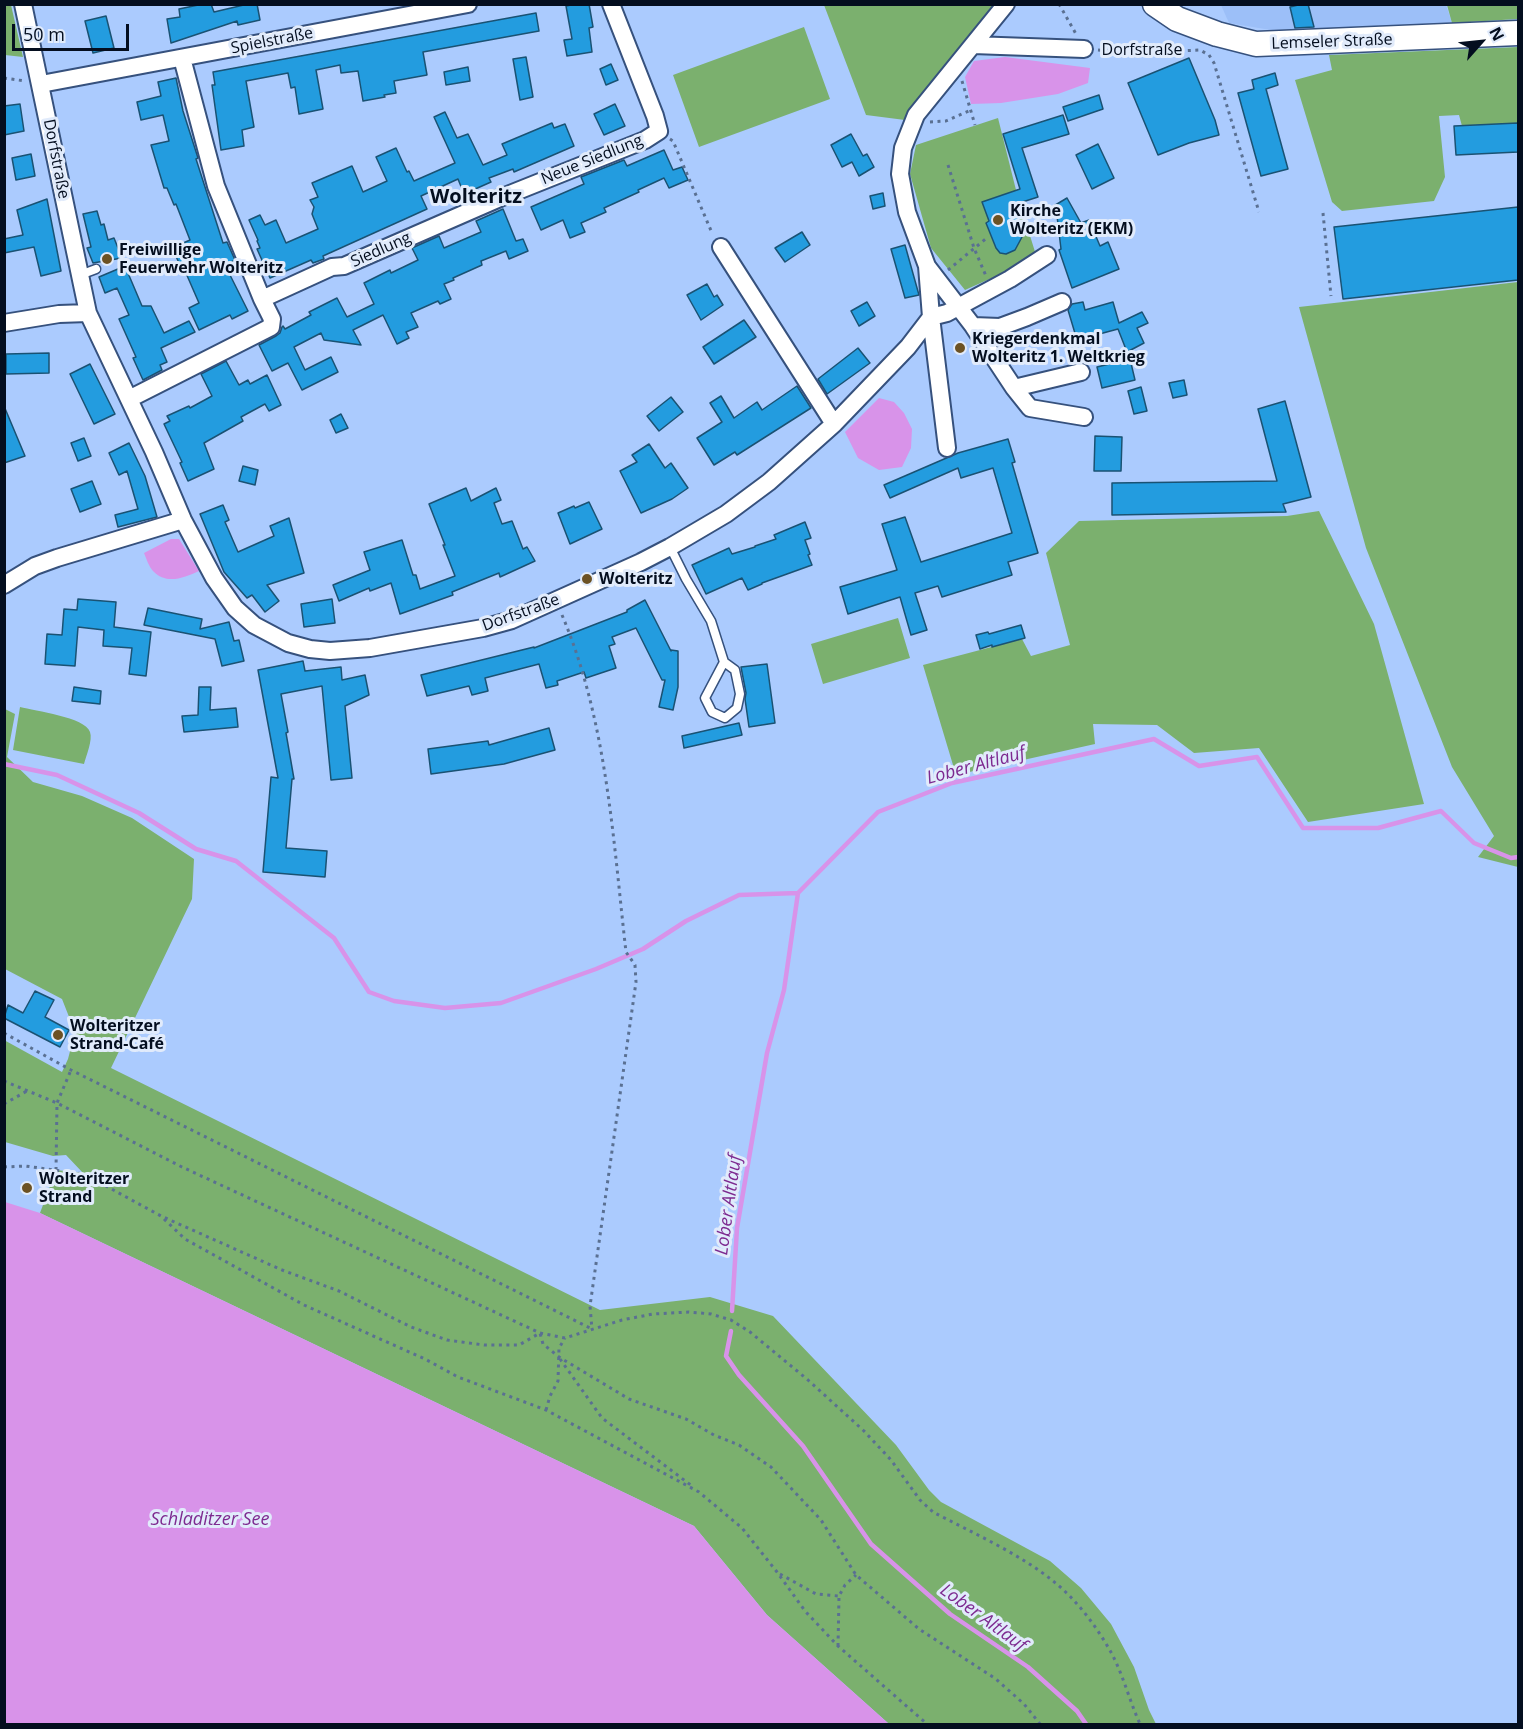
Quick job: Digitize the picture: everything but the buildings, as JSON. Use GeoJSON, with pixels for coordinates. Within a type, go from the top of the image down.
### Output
{"type":"FeatureCollection","features":[{"type":"Feature","properties":{"kind":"main road","name":"Lemseler Straße"},"geometry":{"type":"LineString","coordinates":[[1155,4],[1177,19],[1217,34],[1256,44],[1518,33]]}},
{"type":"Feature","properties":{"kind":"street","name":"Dorfstraße"},"geometry":{"type":"LineString","coordinates":[[23,4],[88,272],[88,313],[154,452],[183,520],[214,578],[235,608],[254,625],[288,644],[330,651],[370,648],[449,635],[512,620],[670,547],[726,514],[770,482],[834,424],[908,347],[931,317]]}},
{"type":"Feature","properties":{"kind":"street","name":"Spielstraße"},"geometry":{"type":"LineString","coordinates":[[41,84],[468,4]]}},
{"type":"Feature","properties":{"kind":"street","name":"Neue Siedlung"},"geometry":{"type":"LineString","coordinates":[[500,198],[645,140],[659,131],[611,4]]}},
{"type":"Feature","properties":{"kind":"street"},"geometry":{"type":"LineString","coordinates":[[1006,4],[916,115],[903,148],[900,174],[907,212],[932,272],[1030,408],[1084,417]]}},
{"type":"Feature","properties":{"kind":"street","name":"Dorfstraße"},"geometry":{"type":"LineString","coordinates":[[973,45],[1084,49]]}},
{"type":"Feature","properties":{"kind":"street"},"geometry":{"type":"LineString","coordinates":[[129,399],[271,327],[272,319],[216,186],[182,58]]}},
{"type":"Feature","properties":{"kind":"street","name":"Siedlung"},"geometry":{"type":"LineString","coordinates":[[262,298],[332,267],[344,266],[500,198]]}},
{"type":"Feature","properties":{"kind":"street"},"geometry":{"type":"LineString","coordinates":[[721,248],[834,424]]}},
{"type":"Feature","properties":{"kind":"street"},"geometry":{"type":"LineString","coordinates":[[931,317],[947,313],[1010,279],[1047,255]]}},
{"type":"Feature","properties":{"kind":"street"},"geometry":{"type":"LineString","coordinates":[[932,272],[931,317],[947,448]]}},
{"type":"Feature","properties":{"kind":"street"},"geometry":{"type":"LineString","coordinates":[[973,326],[1000,327],[1062,302]]}},
{"type":"Feature","properties":{"kind":"street"},"geometry":{"type":"LineString","coordinates":[[4,323],[59,314],[88,313]]}},
{"type":"Feature","properties":{"kind":"street"},"geometry":{"type":"LineString","coordinates":[[1014,388],[1081,372]]}},
{"type":"Feature","properties":{"kind":"street"},"geometry":{"type":"LineString","coordinates":[[4,585],[35,566],[57,558],[183,520]]}},
{"type":"Feature","properties":{"kind":"lane"},"geometry":{"type":"LineString","coordinates":[[670,547],[711,621],[724,662],[735,670],[740,694],[738,708],[725,718],[712,712],[705,698],[724,662]]}},
{"type":"Feature","properties":{"kind":"path","name":"Dorfstraße"},"geometry":{"type":"LineString","coordinates":[[1059,4],[1084,49],[1134,53],[1200,50],[1209,55],[1214,63],[1259,213]]}},
{"type":"Feature","properties":{"kind":"path"},"geometry":{"type":"LineString","coordinates":[[957,65],[975,125]]}},
{"type":"Feature","properties":{"kind":"path"},"geometry":{"type":"LineString","coordinates":[[913,124],[946,121],[971,110]]}},
{"type":"Feature","properties":{"kind":"path"},"geometry":{"type":"LineString","coordinates":[[659,131],[673,141],[721,248]]}},
{"type":"Feature","properties":{"kind":"path"},"geometry":{"type":"LineString","coordinates":[[948,165],[974,248],[991,289]]}},
{"type":"Feature","properties":{"kind":"path"},"geometry":{"type":"LineString","coordinates":[[1323,213],[1331,296]]}},
{"type":"Feature","properties":{"kind":"path"},"geometry":{"type":"LineString","coordinates":[[932,272],[974,248],[988,237]]}},
{"type":"Feature","properties":{"kind":"path"},"geometry":{"type":"LineString","coordinates":[[556,601],[574,645],[591,700],[603,762],[626,952],[635,965],[636,982],[590,1306],[592,1329]]}},
{"type":"Feature","properties":{"kind":"path"},"geometry":{"type":"LineString","coordinates":[[4,1033],[72,1070],[592,1329]]}},
{"type":"Feature","properties":{"kind":"path"},"geometry":{"type":"LineString","coordinates":[[56,1170],[57,1103],[72,1070]]}},
{"type":"Feature","properties":{"kind":"path"},"geometry":{"type":"LineString","coordinates":[[4,1081],[57,1103],[182,1167],[540,1333],[565,1338],[622,1320],[653,1314],[690,1312],[711,1314],[731,1320],[750,1332],[808,1380],[864,1431],[891,1460],[920,1500],[933,1512],[1027,1563],[1053,1581],[1073,1600],[1092,1623],[1112,1654],[1126,1683],[1140,1725]]}},
{"type":"Feature","properties":{"kind":"path"},"geometry":{"type":"LineString","coordinates":[[4,1104],[27,1091]]}},
{"type":"Feature","properties":{"kind":"path"},"geometry":{"type":"LineString","coordinates":[[4,1167],[25,1166],[84,1174],[161,1216],[282,1270],[339,1292],[411,1327],[447,1340],[484,1345],[519,1345],[540,1333]]}},
{"type":"Feature","properties":{"kind":"path"},"geometry":{"type":"LineString","coordinates":[[161,1216],[184,1239],[304,1305],[425,1359],[458,1377],[546,1410],[699,1492]]}},
{"type":"Feature","properties":{"kind":"path"},"geometry":{"type":"LineString","coordinates":[[540,1333],[543,1344],[559,1357],[629,1399],[686,1419],[714,1435],[739,1445],[771,1467],[821,1520],[856,1575],[919,1629],[996,1679],[1024,1704],[1040,1725]]}},
{"type":"Feature","properties":{"kind":"path"},"geometry":{"type":"LineString","coordinates":[[546,1410],[558,1381],[559,1348],[565,1338]]}},
{"type":"Feature","properties":{"kind":"path"},"geometry":{"type":"LineString","coordinates":[[559,1357],[602,1418],[742,1528],[805,1611],[838,1647],[927,1725]]}},
{"type":"Feature","properties":{"kind":"path"},"geometry":{"type":"LineString","coordinates":[[777,1572],[816,1594],[839,1596]]}},
{"type":"Feature","properties":{"kind":"path"},"geometry":{"type":"LineString","coordinates":[[838,1647],[839,1596],[845,1585],[856,1575]]}},
{"type":"Feature","properties":{"kind":"shaded area"},"geometry":{"type":"Polygon","coordinates":[[[1221,5],[1446,5],[1452,23],[1335,31],[1277,31],[1229,23],[1221,5]]]}},
{"type":"Feature","properties":{"kind":"green space"},"geometry":{"type":"Polygon","coordinates":[[[5,4],[11,5],[23,57],[5,55],[5,4]]]}},
{"type":"Feature","properties":{"kind":"green space"},"geometry":{"type":"Polygon","coordinates":[[[824,5],[995,5],[905,120],[866,115],[824,5]]]}},
{"type":"Feature","properties":{"kind":"green space"},"geometry":{"type":"Polygon","coordinates":[[[1447,5],[1518,5],[1518,19],[1452,23],[1447,5]]]}},
{"type":"Feature","properties":{"kind":"green space"},"geometry":{"type":"Polygon","coordinates":[[[804,27],[830,99],[699,147],[673,75],[804,27]]]}},
{"type":"Feature","properties":{"kind":"green space"},"geometry":{"type":"Polygon","coordinates":[[[1518,47],[1518,123],[1462,126],[1459,115],[1439,116],[1445,177],[1434,201],[1342,211],[1332,202],[1295,80],[1332,70],[1329,55],[1518,47]]]}},
{"type":"Feature","properties":{"kind":"green space"},"geometry":{"type":"Polygon","coordinates":[[[998,118],[1017,194],[1036,255],[965,290],[931,248],[910,174],[916,145],[998,118]]]}},
{"type":"Feature","properties":{"kind":"green space"},"geometry":{"type":"Polygon","coordinates":[[[1518,282],[1518,867],[1478,857],[1494,836],[1452,767],[1366,548],[1299,307],[1518,282]]]}},
{"type":"Feature","properties":{"kind":"green space"},"geometry":{"type":"Polygon","coordinates":[[[1319,511],[1374,624],[1424,804],[1308,822],[1259,748],[1194,753],[1157,725],[1093,724],[1095,744],[956,775],[923,665],[1022,639],[1031,656],[1070,645],[1046,553],[1079,521],[1287,516],[1319,511]]]}},
{"type":"Feature","properties":{"kind":"green space"},"geometry":{"type":"Polygon","coordinates":[[[898,618],[910,658],[823,684],[811,644],[898,618]]]}},
{"type":"Feature","properties":{"kind":"green space"},"geometry":{"type":"Polygon","coordinates":[[[20,707],[70,719],[86,727],[91,739],[84,764],[13,750],[20,707]]]}},
{"type":"Feature","properties":{"kind":"green space"},"geometry":{"type":"Polygon","coordinates":[[[5,709],[15,714],[7,757],[33,782],[82,796],[132,818],[194,859],[192,899],[111,1068],[600,1310],[710,1297],[773,1316],[896,1445],[929,1490],[941,1502],[1050,1561],[1081,1588],[1111,1624],[1134,1667],[1156,1724],[889,1724],[767,1615],[694,1526],[40,1213],[56,1170],[83,1173],[66,1155],[53,1156],[5,1142],[4,1040],[62,1072],[75,1032],[62,999],[5,969],[5,709]]]}},
{"type":"Feature","properties":{"kind":"water"},"geometry":{"type":"Polygon","coordinates":[[[1005,57],[1090,68],[1088,83],[1058,94],[1001,103],[971,104],[965,77],[974,61],[1005,57]]]}},
{"type":"Feature","properties":{"kind":"water"},"geometry":{"type":"Polygon","coordinates":[[[879,398],[894,402],[904,413],[912,429],[911,448],[902,467],[879,470],[858,458],[845,432],[879,398]]]}},
{"type":"Feature","properties":{"kind":"water"},"geometry":{"type":"Polygon","coordinates":[[[171,539],[179,539],[199,571],[181,578],[169,579],[153,571],[144,553],[171,539]]]}},
{"type":"Feature","properties":{"kind":"water","name":"Schladitzer See"},"geometry":{"type":"Polygon","coordinates":[[[5,1202],[40,1213],[694,1526],[767,1615],[889,1724],[5,1724],[5,1202]]]}},
{"type":"Feature","properties":{"kind":"waterway","name":"Lober Altlauf"},"geometry":{"type":"LineString","coordinates":[[732,1311],[737,1228],[767,1053],[784,990],[798,893],[878,812],[952,783],[1154,739],[1199,766],[1257,757],[1303,828],[1378,828],[1441,811],[1474,843],[1511,858],[1518,857]]}},
{"type":"Feature","properties":{"kind":"waterway"},"geometry":{"type":"LineString","coordinates":[[4,764],[57,775],[139,813],[196,849],[236,861],[334,938],[369,992],[394,1001],[445,1008],[501,1003],[596,969],[643,949],[686,921],[739,895],[798,893]]}},
{"type":"Feature","properties":{"kind":"waterway","name":"Lober Altlauf"},"geometry":{"type":"LineString","coordinates":[[731,1331],[726,1356],[739,1375],[803,1446],[871,1544],[950,1614],[1028,1667],[1077,1711],[1086,1724]]}},
{"type":"Feature","properties":{"kind":"place","name":"Kirche Wolteritz (EKM)"},"geometry":{"type":"Point","coordinates":[998,220]}},
{"type":"Feature","properties":{"kind":"place","name":"Freiwillige Feuerwehr Wolteritz"},"geometry":{"type":"Point","coordinates":[107,259]}},
{"type":"Feature","properties":{"kind":"place","name":"Kriegerdenkmal Wolteritz 1. Weltkrieg"},"geometry":{"type":"Point","coordinates":[960,348]}},
{"type":"Feature","properties":{"kind":"place","name":"Wolteritz"},"geometry":{"type":"Point","coordinates":[587,579]}},
{"type":"Feature","properties":{"kind":"place","name":"Wolteritzer Strand-Café"},"geometry":{"type":"Point","coordinates":[58,1035]}},
{"type":"Feature","properties":{"kind":"place","name":"Wolteritzer Strand"},"geometry":{"type":"Point","coordinates":[27,1188]}},
{"type":"Feature","properties":{"kind":"district","name":"Wolteritz"},"geometry":{"type":"Point","coordinates":[476,197]}}]}
